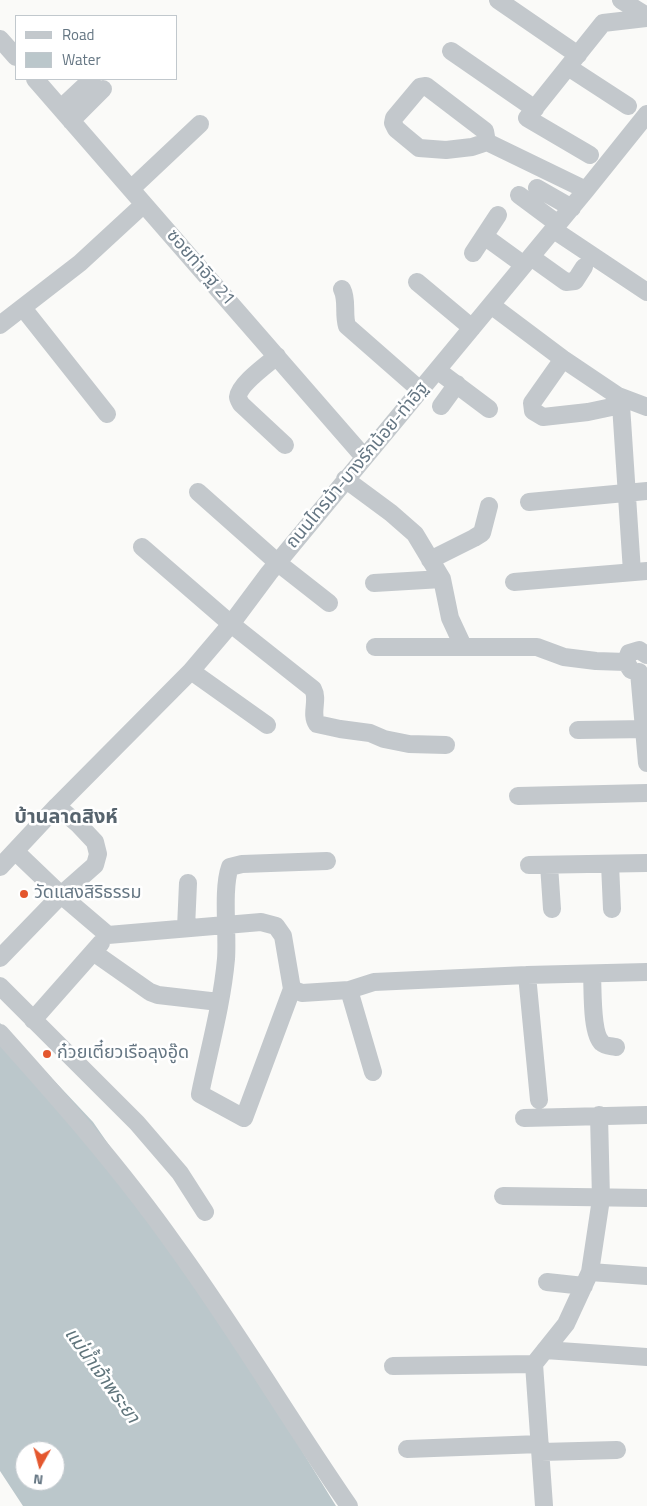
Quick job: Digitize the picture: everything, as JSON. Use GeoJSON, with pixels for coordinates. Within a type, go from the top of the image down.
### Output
{"type":"FeatureCollection","features":[{"type":"Feature","properties":{"kind":"street"},"geometry":{"type":"LineString","coordinates":[[498,0],[628,106]]}},
{"type":"Feature","properties":{"kind":"street"},"geometry":{"type":"LineString","coordinates":[[622,0],[647,17]]}},
{"type":"Feature","properties":{"kind":"street"},"geometry":{"type":"LineString","coordinates":[[590,155],[528,118],[603,23],[647,17]]}},
{"type":"Feature","properties":{"kind":"street"},"geometry":{"type":"LineString","coordinates":[[0,39],[15,56]]}},
{"type":"Feature","properties":{"kind":"street"},"geometry":{"type":"LineString","coordinates":[[451,52],[534,109]]}},
{"type":"Feature","properties":{"kind":"street","name":"ซอยท่าอิฐ 21"},"geometry":{"type":"LineString","coordinates":[[36,80],[364,457]]}},
{"type":"Feature","properties":{"kind":"street"},"geometry":{"type":"LineString","coordinates":[[66,114],[98,84]]}},
{"type":"Feature","properties":{"kind":"street"},"geometry":{"type":"LineString","coordinates":[[487,142],[485,131],[426,86],[420,87],[394,118],[393,123],[396,129],[419,148],[446,150],[472,147],[487,142],[586,190]]}},
{"type":"Feature","properties":{"kind":"street","name":"ถนนไทรม้า-บางรักน้อย-ท่าอิฐ"},"geometry":{"type":"LineString","coordinates":[[0,867],[57,806],[191,671],[231,624],[278,562],[572,208],[647,114]]}},
{"type":"Feature","properties":{"kind":"street"},"geometry":{"type":"LineString","coordinates":[[131,189],[200,124]]}},
{"type":"Feature","properties":{"kind":"street"},"geometry":{"type":"LineString","coordinates":[[537,188],[572,208]]}},
{"type":"Feature","properties":{"kind":"street"},"geometry":{"type":"LineString","coordinates":[[519,195],[556,227],[647,292]]}},
{"type":"Feature","properties":{"kind":"street"},"geometry":{"type":"LineString","coordinates":[[0,325],[80,263],[144,204]]}},
{"type":"Feature","properties":{"kind":"street"},"geometry":{"type":"LineString","coordinates":[[473,253],[498,215]]}},
{"type":"Feature","properties":{"kind":"street"},"geometry":{"type":"LineString","coordinates":[[484,236],[527,262],[566,282],[574,281],[584,267]]}},
{"type":"Feature","properties":{"kind":"street"},"geometry":{"type":"LineString","coordinates":[[417,282],[472,328]]}},
{"type":"Feature","properties":{"kind":"street"},"geometry":{"type":"LineString","coordinates":[[342,289],[346,298],[344,316],[347,326],[420,390]]}},
{"type":"Feature","properties":{"kind":"street"},"geometry":{"type":"LineString","coordinates":[[491,305],[620,401],[647,407]]}},
{"type":"Feature","properties":{"kind":"street"},"geometry":{"type":"LineString","coordinates":[[23,308],[107,414]]}},
{"type":"Feature","properties":{"kind":"street"},"geometry":{"type":"LineString","coordinates":[[277,356],[252,376],[238,397],[241,404],[285,445]]}},
{"type":"Feature","properties":{"kind":"street"},"geometry":{"type":"LineString","coordinates":[[563,359],[532,403],[534,410],[543,417],[588,412],[620,401]]}},
{"type":"Feature","properties":{"kind":"street"},"geometry":{"type":"LineString","coordinates":[[437,370],[489,409]]}},
{"type":"Feature","properties":{"kind":"street"},"geometry":{"type":"LineString","coordinates":[[440,406],[457,384]]}},
{"type":"Feature","properties":{"kind":"street"},"geometry":{"type":"LineString","coordinates":[[514,582],[639,571],[628,493],[620,401]]}},
{"type":"Feature","properties":{"kind":"street"},"geometry":{"type":"LineString","coordinates":[[346,480],[391,513],[415,534],[442,579],[450,618],[463,646]]}},
{"type":"Feature","properties":{"kind":"street"},"geometry":{"type":"LineString","coordinates":[[198,492],[328,603]]}},
{"type":"Feature","properties":{"kind":"street"},"geometry":{"type":"LineString","coordinates":[[529,502],[647,492]]}},
{"type":"Feature","properties":{"kind":"street"},"geometry":{"type":"LineString","coordinates":[[430,560],[482,533],[489,506]]}},
{"type":"Feature","properties":{"kind":"street"},"geometry":{"type":"LineString","coordinates":[[142,547],[231,624],[313,689],[316,696],[314,718],[317,724],[370,733],[384,739],[409,744],[446,745]]}},
{"type":"Feature","properties":{"kind":"street"},"geometry":{"type":"LineString","coordinates":[[374,583],[442,579]]}},
{"type":"Feature","properties":{"kind":"street"},"geometry":{"type":"LineString","coordinates":[[375,647],[537,647],[564,657],[637,667]]}},
{"type":"Feature","properties":{"kind":"street"},"geometry":{"type":"LineString","coordinates":[[647,656],[642,651],[635,650],[629,653],[637,667],[646,729],[647,763]]}},
{"type":"Feature","properties":{"kind":"street"},"geometry":{"type":"LineString","coordinates":[[191,671],[267,725]]}},
{"type":"Feature","properties":{"kind":"street"},"geometry":{"type":"LineString","coordinates":[[578,730],[646,729]]}},
{"type":"Feature","properties":{"kind":"street"},"geometry":{"type":"LineString","coordinates":[[518,796],[647,793]]}},
{"type":"Feature","properties":{"kind":"street"},"geometry":{"type":"LineString","coordinates":[[0,958],[61,896],[95,865],[98,854],[95,842],[57,806]]}},
{"type":"Feature","properties":{"kind":"street"},"geometry":{"type":"LineString","coordinates":[[15,851],[61,896],[108,935]]}},
{"type":"Feature","properties":{"kind":"street"},"geometry":{"type":"LineString","coordinates":[[33,1020],[108,935],[186,928],[226,925],[261,922],[276,926],[283,936],[292,989],[244,1118],[200,1094],[226,959],[226,925],[227,875],[230,867],[242,864],[327,861]]}},
{"type":"Feature","properties":{"kind":"street"},"geometry":{"type":"LineString","coordinates":[[528,865],[647,863]]}},
{"type":"Feature","properties":{"kind":"street"},"geometry":{"type":"LineString","coordinates":[[610,864],[612,909]]}},
{"type":"Feature","properties":{"kind":"street"},"geometry":{"type":"LineString","coordinates":[[549,865],[552,909]]}},
{"type":"Feature","properties":{"kind":"street"},"geometry":{"type":"LineString","coordinates":[[186,928],[188,883]]}},
{"type":"Feature","properties":{"kind":"street"},"geometry":{"type":"LineString","coordinates":[[93,952],[150,992],[158,995],[219,1002]]}},
{"type":"Feature","properties":{"kind":"street"},"geometry":{"type":"LineString","coordinates":[[292,989],[302,993],[349,990],[374,982],[647,972]]}},
{"type":"Feature","properties":{"kind":"street"},"geometry":{"type":"LineString","coordinates":[[592,974],[598,1038],[604,1044],[616,1047]]}},
{"type":"Feature","properties":{"kind":"street"},"geometry":{"type":"LineString","coordinates":[[527,975],[539,1100]]}},
{"type":"Feature","properties":{"kind":"street"},"geometry":{"type":"LineString","coordinates":[[0,986],[137,1123],[180,1173],[205,1212]]}},
{"type":"Feature","properties":{"kind":"street"},"geometry":{"type":"LineString","coordinates":[[349,990],[373,1072]]}},
{"type":"Feature","properties":{"kind":"street"},"geometry":{"type":"LineString","coordinates":[[0,1033],[92,1137],[127,1180],[210,1296],[302,1439],[349,1506]]}},
{"type":"Feature","properties":{"kind":"street"},"geometry":{"type":"LineString","coordinates":[[544,1506],[534,1364],[566,1324],[587,1279],[601,1199],[599,1115]]}},
{"type":"Feature","properties":{"kind":"street"},"geometry":{"type":"LineString","coordinates":[[524,1118],[647,1115]]}},
{"type":"Feature","properties":{"kind":"street"},"geometry":{"type":"LineString","coordinates":[[503,1196],[601,1199],[647,1198]]}},
{"type":"Feature","properties":{"kind":"street"},"geometry":{"type":"LineString","coordinates":[[547,1282],[647,1276]]}},
{"type":"Feature","properties":{"kind":"street"},"geometry":{"type":"LineString","coordinates":[[545,1350],[647,1357]]}},
{"type":"Feature","properties":{"kind":"street"},"geometry":{"type":"LineString","coordinates":[[393,1366],[534,1364]]}},
{"type":"Feature","properties":{"kind":"street"},"geometry":{"type":"LineString","coordinates":[[406,1449],[540,1448],[617,1450]]}},
{"type":"Feature","properties":{"kind":"water","name":"แม่น้ำเจ้าพระยา"},"geometry":{"type":"Polygon","coordinates":[[[0,1023],[93,1122],[147,1200],[336,1506],[23,1506],[0,1471],[0,1023]]]}},
{"type":"Feature","properties":{"kind":"place","name":"วัดแสงสิริธรรม"},"geometry":{"type":"Point","coordinates":[24,894]}},
{"type":"Feature","properties":{"kind":"place","name":"ก๋วยเตี๋ยวเรือลุงอู๊ด"},"geometry":{"type":"Point","coordinates":[47,1054]}},
{"type":"Feature","properties":{"kind":"district","name":"บ้านลาดสิงห์"},"geometry":{"type":"Point","coordinates":[66,818]}}]}
